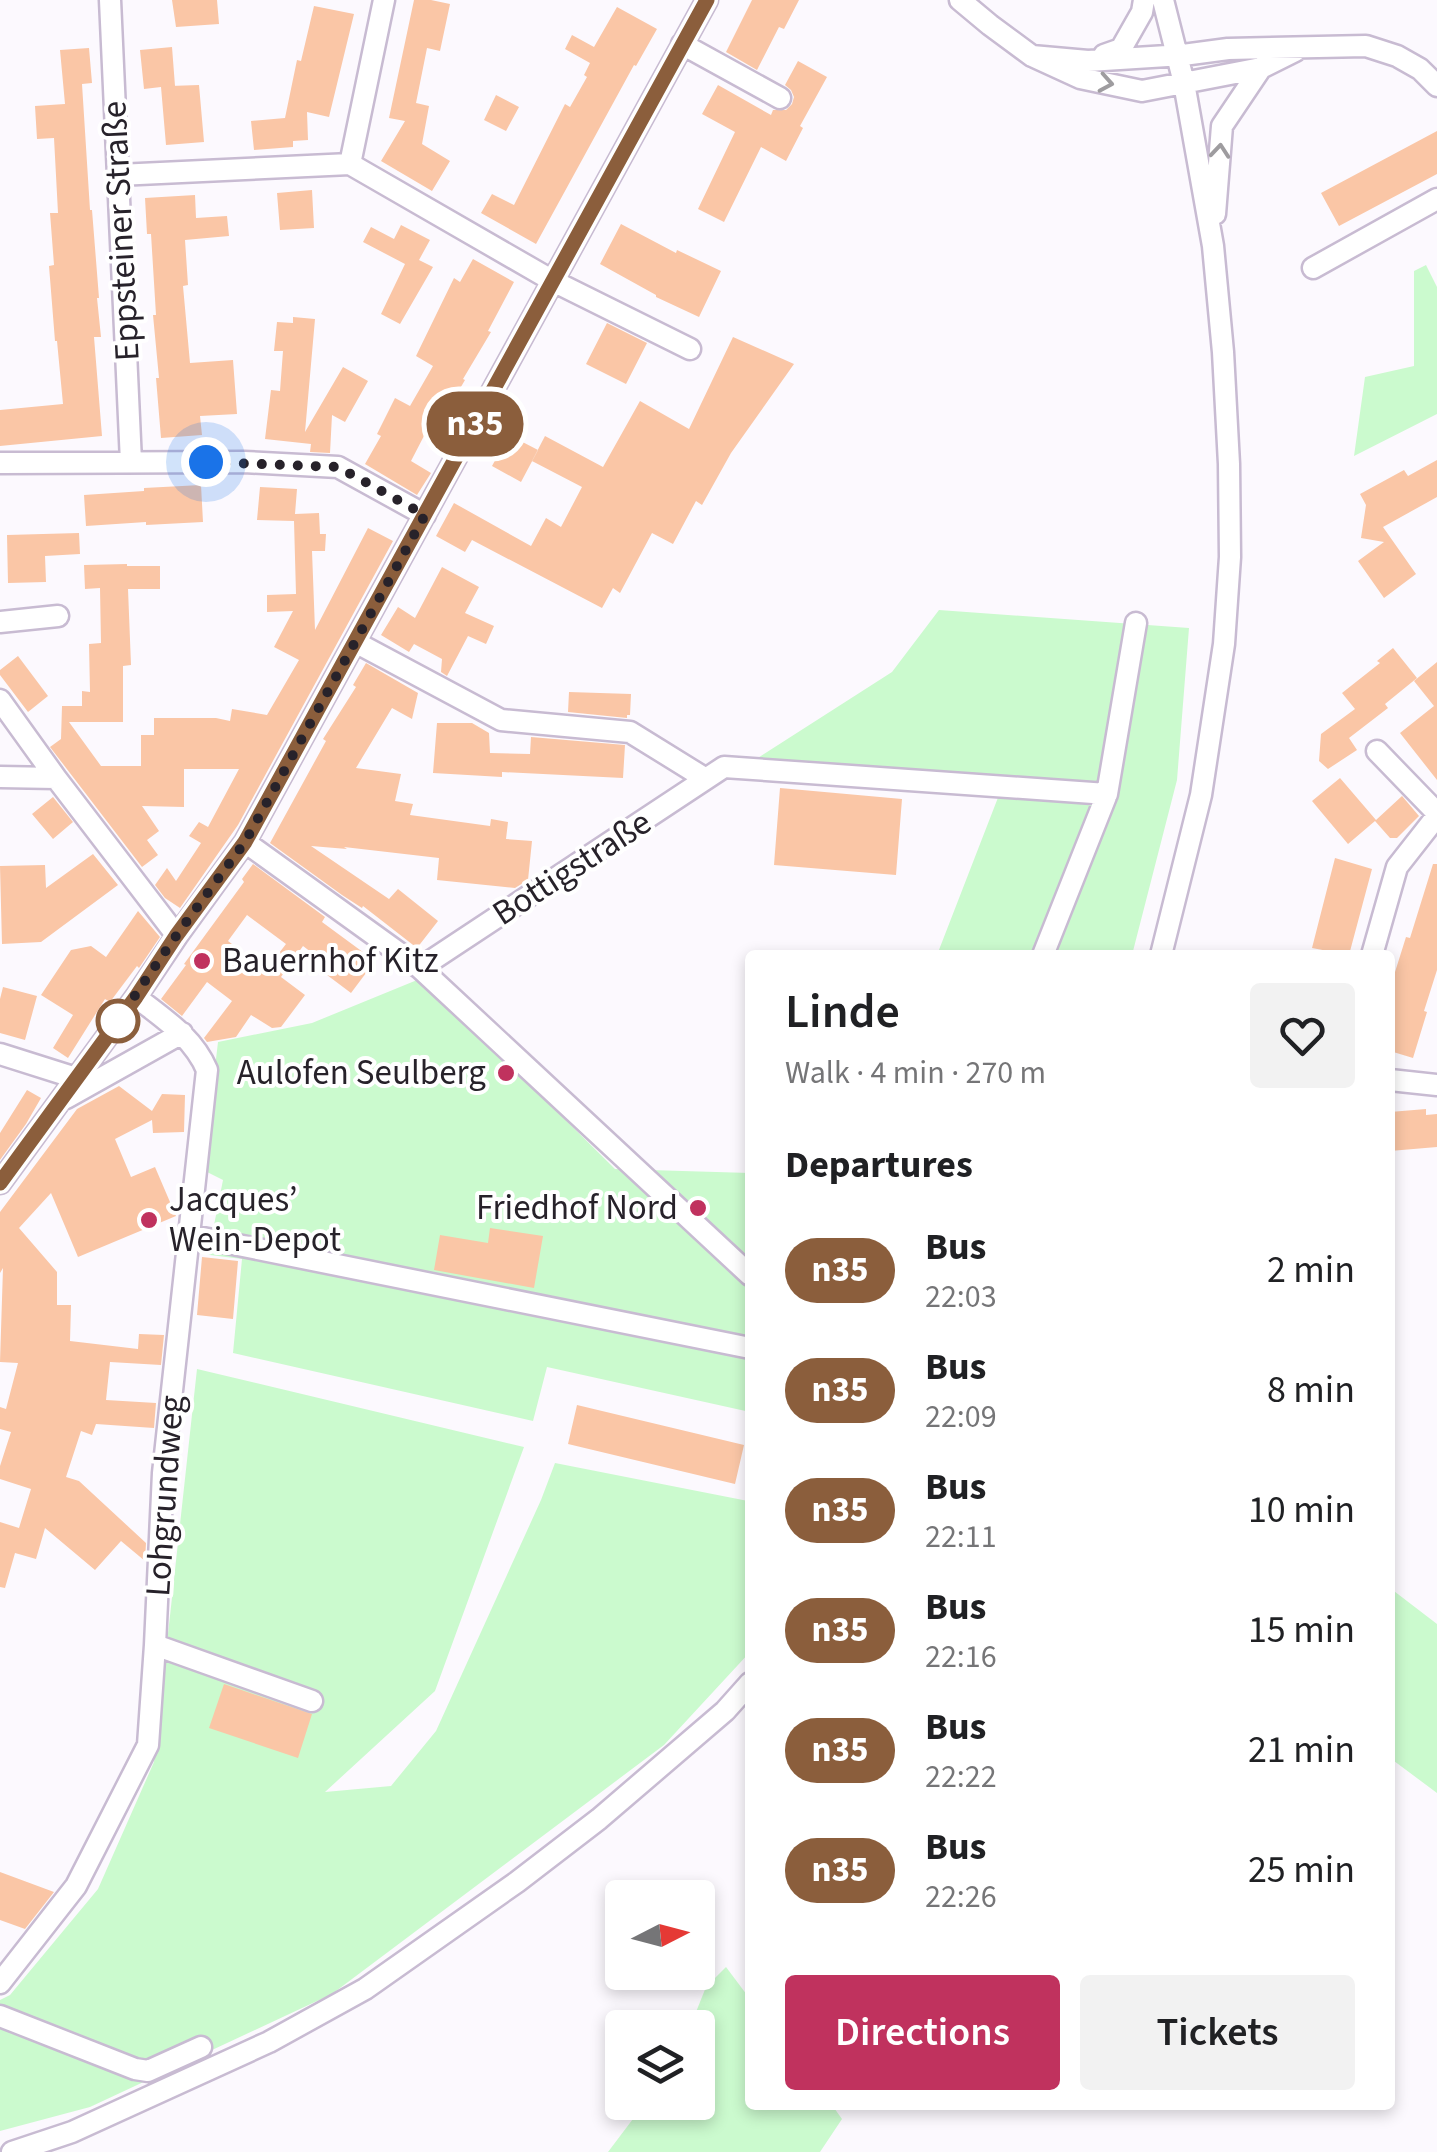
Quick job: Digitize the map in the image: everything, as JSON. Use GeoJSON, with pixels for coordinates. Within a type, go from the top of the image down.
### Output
{"type":"FeatureCollection","features":[{"type":"Feature","properties":{"kind":"street","name":"Eppsteiner Straße"},"geometry":{"type":"LineString","coordinates":[[110,0],[131,462]]}},
{"type":"Feature","properties":{"kind":"street"},"geometry":{"type":"LineString","coordinates":[[350,164],[384,0]]}},
{"type":"Feature","properties":{"kind":"street"},"geometry":{"type":"LineString","coordinates":[[0,1182],[245,842],[707,0]]}},
{"type":"Feature","properties":{"kind":"street"},"geometry":{"type":"LineString","coordinates":[[960,0],[1032,56],[1080,78],[1142,90],[1261,68],[1302,47]]}},
{"type":"Feature","properties":{"kind":"street"},"geometry":{"type":"LineString","coordinates":[[1088,60],[1121,49],[1142,12],[1144,0]]}},
{"type":"Feature","properties":{"kind":"street"},"geometry":{"type":"LineString","coordinates":[[1162,950],[1201,795],[1224,644],[1230,558],[1223,352],[1213,246],[1180,55],[1163,0]]}},
{"type":"Feature","properties":{"kind":"street"},"geometry":{"type":"LineString","coordinates":[[682,44],[780,98]]}},
{"type":"Feature","properties":{"kind":"street"},"geometry":{"type":"LineString","coordinates":[[1032,56],[1088,60],[1228,49],[1366,46],[1397,56],[1437,86]]}},
{"type":"Feature","properties":{"kind":"street"},"geometry":{"type":"LineString","coordinates":[[1213,246],[1222,126],[1261,68]]}},
{"type":"Feature","properties":{"kind":"street"},"geometry":{"type":"LineString","coordinates":[[118,175],[350,164],[553,281],[690,349]]}},
{"type":"Feature","properties":{"kind":"street"},"geometry":{"type":"LineString","coordinates":[[1313,268],[1437,200]]}},
{"type":"Feature","properties":{"kind":"street"},"geometry":{"type":"LineString","coordinates":[[0,463],[244,462],[338,467],[425,515]]}},
{"type":"Feature","properties":{"kind":"street"},"geometry":{"type":"LineString","coordinates":[[0,622],[58,616]]}},
{"type":"Feature","properties":{"kind":"street"},"geometry":{"type":"LineString","coordinates":[[1045,950],[1107,794],[1136,623]]}},
{"type":"Feature","properties":{"kind":"street"},"geometry":{"type":"LineString","coordinates":[[355,642],[501,720],[630,732],[715,773],[1107,794]]}},
{"type":"Feature","properties":{"kind":"street"},"geometry":{"type":"LineString","coordinates":[[0,700],[176,936]]}},
{"type":"Feature","properties":{"kind":"street"},"geometry":{"type":"LineString","coordinates":[[1373,950],[1397,867],[1437,814],[1376,750]]}},
{"type":"Feature","properties":{"kind":"street","name":"Bottigstraße"},"geometry":{"type":"LineString","coordinates":[[420,968],[715,773]]}},
{"type":"Feature","properties":{"kind":"street"},"geometry":{"type":"LineString","coordinates":[[0,777],[56,778]]}},
{"type":"Feature","properties":{"kind":"street"},"geometry":{"type":"LineString","coordinates":[[245,842],[420,968],[745,1269]]}},
{"type":"Feature","properties":{"kind":"street","name":"Lohgrundweg"},"geometry":{"type":"LineString","coordinates":[[3,1974],[76,1886],[148,1745],[163,1473],[207,1070],[199,1051],[182,1033],[136,997]]}},
{"type":"Feature","properties":{"kind":"street"},"geometry":{"type":"LineString","coordinates":[[58,1102],[182,1033]]}},
{"type":"Feature","properties":{"kind":"street"},"geometry":{"type":"LineString","coordinates":[[0,1054],[76,1078]]}},
{"type":"Feature","properties":{"kind":"street"},"geometry":{"type":"LineString","coordinates":[[1395,1081],[1437,1085]]}},
{"type":"Feature","properties":{"kind":"street"},"geometry":{"type":"LineString","coordinates":[[188,1235],[745,1347]]}},
{"type":"Feature","properties":{"kind":"street"},"geometry":{"type":"LineString","coordinates":[[155,1645],[312,1701]]}},
{"type":"Feature","properties":{"kind":"street"},"geometry":{"type":"LineString","coordinates":[[12,2152],[72,2132],[268,2042],[365,1989],[586,1829],[699,1733],[745,1688]]}},
{"type":"Feature","properties":{"kind":"street"},"geometry":{"type":"LineString","coordinates":[[0,2016],[135,2068],[148,2070],[200,2048]]}},
{"type":"Feature","properties":{"kind":"green space"},"geometry":{"type":"Polygon","coordinates":[[[1426,265],[1437,287],[1437,414],[1354,456],[1365,377],[1414,366],[1414,271],[1426,265]]]}},
{"type":"Feature","properties":{"kind":"green space"},"geometry":{"type":"Polygon","coordinates":[[[939,610],[1189,628],[1177,780],[1133,950],[939,950],[999,795],[742,768],[892,672],[939,610]]]}},
{"type":"Feature","properties":{"kind":"green space"},"geometry":{"type":"Polygon","coordinates":[[[422,978],[615,1169],[745,1173],[745,1411],[547,1367],[533,1421],[233,1353],[242,1259],[202,1254],[203,1228],[213,1230],[223,1180],[203,1170],[218,1042],[312,1023],[422,978]]]}},
{"type":"Feature","properties":{"kind":"green space"},"geometry":{"type":"Polygon","coordinates":[[[197,1369],[524,1447],[435,1691],[325,1792],[391,1786],[436,1731],[555,1463],[745,1500],[745,1657],[664,1745],[332,1994],[90,2107],[0,2131],[0,2000],[10,1995],[98,1889],[154,1762],[197,1369]]]}},
{"type":"Feature","properties":{"kind":"green space"},"geometry":{"type":"Polygon","coordinates":[[[1395,1592],[1437,1624],[1437,1793],[1395,1762],[1395,1592]]]}},
{"type":"Feature","properties":{"kind":"green space"},"geometry":{"type":"Polygon","coordinates":[[[726,1967],[745,1992],[745,2110],[836,2110],[842,2119],[820,2152],[608,2152],[632,2120],[715,2120],[715,2010],[697,2010],[705,1990],[715,1990],[715,1978],[726,1967]]]}},
{"type":"Feature","properties":{"kind":"building"},"geometry":{"type":"Polygon","coordinates":[[[172,0],[217,0],[219,24],[176,27],[172,0]]]}},
{"type":"Feature","properties":{"kind":"building"},"geometry":{"type":"Polygon","coordinates":[[[414,0],[450,4],[440,51],[427,48],[416,103],[429,106],[422,144],[450,161],[432,191],[381,161],[405,121],[389,118],[414,0]]]}},
{"type":"Feature","properties":{"kind":"building"},"geometry":{"type":"Polygon","coordinates":[[[752,0],[799,0],[784,29],[779,27],[757,70],[726,52],[752,0]]]}},
{"type":"Feature","properties":{"kind":"building"},"geometry":{"type":"Polygon","coordinates":[[[314,6],[354,14],[329,117],[307,112],[308,140],[293,141],[293,147],[254,150],[251,121],[285,118],[314,6]]]}},
{"type":"Feature","properties":{"kind":"building"},"geometry":{"type":"Polygon","coordinates":[[[617,7],[657,29],[536,244],[481,213],[492,194],[514,205],[565,104],[570,107],[587,77],[584,75],[590,63],[565,49],[572,35],[594,47],[617,7]]]}},
{"type":"Feature","properties":{"kind":"building"},"geometry":{"type":"Polygon","coordinates":[[[172,47],[175,86],[199,85],[204,142],[166,145],[161,87],[144,89],[140,50],[172,47]]]}},
{"type":"Feature","properties":{"kind":"building"},"geometry":{"type":"Polygon","coordinates":[[[89,48],[92,83],[82,84],[99,298],[101,337],[94,337],[102,436],[0,446],[0,410],[63,404],[49,266],[54,265],[50,213],[58,213],[54,138],[37,139],[35,106],[65,104],[60,50],[89,48]]]}},
{"type":"Feature","properties":{"kind":"building"},"geometry":{"type":"Polygon","coordinates":[[[798,61],[827,77],[786,161],[761,147],[724,222],[698,209],[735,132],[702,114],[718,85],[771,115],[773,110],[786,110],[792,104],[794,97],[785,85],[798,61]]]}},
{"type":"Feature","properties":{"kind":"building"},"geometry":{"type":"Polygon","coordinates":[[[496,95],[519,107],[506,131],[484,120],[496,95]]]}},
{"type":"Feature","properties":{"kind":"building"},"geometry":{"type":"Polygon","coordinates":[[[1437,131],[1437,174],[1339,226],[1321,193],[1437,131]]]}},
{"type":"Feature","properties":{"kind":"building"},"geometry":{"type":"Polygon","coordinates":[[[312,190],[314,228],[280,230],[277,193],[312,190]]]}},
{"type":"Feature","properties":{"kind":"building"},"geometry":{"type":"Polygon","coordinates":[[[195,195],[196,218],[227,216],[229,236],[185,240],[188,285],[183,286],[190,363],[233,360],[237,414],[200,416],[202,435],[161,438],[151,234],[147,234],[145,198],[195,195]]]}},
{"type":"Feature","properties":{"kind":"building"},"geometry":{"type":"Polygon","coordinates":[[[621,224],[721,271],[699,317],[600,264],[621,224]]]}},
{"type":"Feature","properties":{"kind":"building"},"geometry":{"type":"Polygon","coordinates":[[[401,225],[430,240],[419,260],[433,267],[400,324],[381,314],[405,264],[363,242],[371,227],[394,239],[401,225]]]}},
{"type":"Feature","properties":{"kind":"building"},"geometry":{"type":"Polygon","coordinates":[[[473,259],[514,282],[465,380],[448,409],[440,405],[411,461],[431,473],[417,495],[365,464],[395,398],[410,406],[433,366],[416,356],[454,278],[460,282],[473,259]]]}},
{"type":"Feature","properties":{"kind":"building"},"geometry":{"type":"Polygon","coordinates":[[[293,317],[315,319],[305,432],[343,367],[368,381],[345,422],[332,415],[330,453],[310,452],[311,444],[265,439],[271,390],[280,391],[283,351],[274,351],[277,322],[293,323],[293,317]]]}},
{"type":"Feature","properties":{"kind":"building"},"geometry":{"type":"Polygon","coordinates":[[[607,323],[647,343],[626,384],[586,364],[607,323]]]}},
{"type":"Feature","properties":{"kind":"building"},"geometry":{"type":"Polygon","coordinates":[[[733,337],[794,364],[731,453],[702,505],[696,501],[673,544],[652,533],[620,593],[613,588],[602,608],[472,540],[465,552],[436,536],[454,503],[531,546],[546,518],[561,527],[582,487],[532,461],[545,436],[603,467],[640,401],[689,429],[733,337]]]}},
{"type":"Feature","properties":{"kind":"building"},"geometry":{"type":"Polygon","coordinates":[[[509,435],[538,450],[521,482],[492,466],[509,435]]]}},
{"type":"Feature","properties":{"kind":"building"},"geometry":{"type":"Polygon","coordinates":[[[1437,460],[1437,497],[1383,527],[1416,574],[1384,598],[1358,561],[1384,542],[1361,538],[1366,505],[1360,494],[1404,470],[1408,476],[1437,460]]]}},
{"type":"Feature","properties":{"kind":"building"},"geometry":{"type":"Polygon","coordinates":[[[201,485],[203,522],[86,526],[84,495],[201,485]]]}},
{"type":"Feature","properties":{"kind":"building"},"geometry":{"type":"Polygon","coordinates":[[[260,487],[297,489],[295,514],[319,513],[320,534],[326,534],[325,551],[312,551],[315,630],[368,528],[393,541],[238,825],[180,908],[155,885],[167,868],[176,881],[201,843],[189,836],[199,822],[208,827],[239,769],[184,769],[184,807],[142,806],[159,831],[147,840],[158,855],[142,867],[50,747],[61,739],[62,706],[82,706],[82,691],[90,692],[89,644],[101,643],[100,588],[85,589],[84,565],[160,566],[160,589],[128,589],[131,665],[123,666],[123,722],[69,722],[101,766],[141,766],[141,735],[154,735],[154,718],[230,721],[232,709],[267,715],[299,660],[274,647],[293,611],[267,612],[267,595],[296,594],[294,521],[257,520],[260,487]]]}},
{"type":"Feature","properties":{"kind":"building"},"geometry":{"type":"Polygon","coordinates":[[[79,533],[80,554],[45,556],[46,582],[8,583],[7,535],[79,533]]]}},
{"type":"Feature","properties":{"kind":"building"},"geometry":{"type":"Polygon","coordinates":[[[442,567],[479,587],[465,613],[494,626],[486,644],[468,636],[447,676],[441,672],[442,659],[414,644],[409,652],[381,635],[398,607],[415,618],[442,567]]]}},
{"type":"Feature","properties":{"kind":"building"},"geometry":{"type":"Polygon","coordinates":[[[1393,648],[1417,678],[1385,704],[1388,708],[1349,738],[1357,750],[1328,769],[1319,761],[1321,734],[1355,709],[1342,693],[1393,648]]]}},
{"type":"Feature","properties":{"kind":"building"},"geometry":{"type":"Polygon","coordinates":[[[18,656],[48,696],[28,712],[0,675],[0,670],[18,656]]]}},
{"type":"Feature","properties":{"kind":"building"},"geometry":{"type":"Polygon","coordinates":[[[1437,662],[1437,780],[1400,733],[1434,706],[1414,681],[1437,662]]]}},
{"type":"Feature","properties":{"kind":"building"},"geometry":{"type":"Polygon","coordinates":[[[366,663],[418,693],[412,719],[392,708],[356,768],[401,774],[395,801],[413,804],[410,815],[490,826],[491,819],[508,822],[506,839],[532,841],[528,880],[515,888],[437,880],[439,858],[311,846],[389,899],[398,889],[438,921],[417,948],[270,843],[366,663]]]}},
{"type":"Feature","properties":{"kind":"building"},"geometry":{"type":"Polygon","coordinates":[[[569,692],[631,694],[630,715],[627,718],[568,712],[569,692]]]}},
{"type":"Feature","properties":{"kind":"building"},"geometry":{"type":"Polygon","coordinates":[[[437,723],[472,723],[489,733],[490,753],[530,754],[531,737],[625,745],[623,778],[433,773],[437,723]]]}},
{"type":"Feature","properties":{"kind":"building"},"geometry":{"type":"Polygon","coordinates":[[[1340,778],[1376,820],[1402,796],[1419,816],[1397,838],[1390,838],[1375,821],[1348,844],[1312,801],[1340,778]]]}},
{"type":"Feature","properties":{"kind":"building"},"geometry":{"type":"Polygon","coordinates":[[[780,788],[902,799],[896,875],[774,865],[780,788]]]}},
{"type":"Feature","properties":{"kind":"building"},"geometry":{"type":"Polygon","coordinates":[[[53,797],[73,822],[53,839],[32,814],[53,797]]]}},
{"type":"Feature","properties":{"kind":"building"},"geometry":{"type":"Polygon","coordinates":[[[93,854],[118,885],[41,942],[2,944],[0,866],[45,865],[46,888],[93,854]]]}},
{"type":"Feature","properties":{"kind":"building"},"geometry":{"type":"Polygon","coordinates":[[[1335,858],[1372,869],[1350,950],[1312,948],[1335,858]]]}},
{"type":"Feature","properties":{"kind":"building"},"geometry":{"type":"Polygon","coordinates":[[[253,864],[325,917],[322,922],[375,961],[351,993],[327,975],[332,968],[303,946],[281,977],[305,995],[281,1027],[272,1028],[251,1015],[236,1037],[207,1042],[204,1038],[232,1001],[207,982],[182,1016],[161,999],[244,882],[242,879],[253,864]],[[247,915],[228,941],[266,970],[286,944],[247,915]]]}},
{"type":"Feature","properties":{"kind":"building"},"geometry":{"type":"Polygon","coordinates":[[[1433,864],[1437,864],[1437,970],[1413,1058],[1395,1053],[1395,972],[1406,937],[1410,938],[1433,864]]]}},
{"type":"Feature","properties":{"kind":"building"},"geometry":{"type":"Polygon","coordinates":[[[138,911],[160,937],[110,1002],[105,999],[68,1058],[53,1048],[73,1015],[41,995],[71,950],[91,946],[106,957],[138,911]]]}},
{"type":"Feature","properties":{"kind":"building"},"geometry":{"type":"Polygon","coordinates":[[[3,987],[37,996],[25,1040],[0,1033],[3,987]]]}},
{"type":"Feature","properties":{"kind":"building"},"geometry":{"type":"Polygon","coordinates":[[[119,1086],[152,1111],[162,1094],[185,1095],[184,1132],[153,1133],[152,1120],[115,1139],[131,1177],[155,1167],[176,1216],[78,1257],[51,1193],[19,1228],[57,1272],[57,1305],[71,1305],[70,1341],[138,1349],[139,1334],[164,1335],[161,1365],[110,1362],[106,1400],[156,1403],[154,1428],[96,1424],[92,1435],[81,1431],[66,1477],[79,1481],[146,1543],[145,1561],[121,1541],[95,1570],[45,1528],[36,1559],[15,1553],[5,1588],[0,1587],[0,1522],[19,1528],[31,1489],[0,1479],[11,1432],[0,1429],[0,1407],[6,1409],[18,1363],[0,1362],[0,1212],[77,1109],[119,1086]]]}},
{"type":"Feature","properties":{"kind":"building"},"geometry":{"type":"Polygon","coordinates":[[[27,1090],[41,1098],[0,1160],[0,1133],[27,1090]]]}},
{"type":"Feature","properties":{"kind":"building"},"geometry":{"type":"Polygon","coordinates":[[[1426,1109],[1426,1115],[1437,1114],[1437,1147],[1395,1151],[1395,1112],[1426,1109]]]}},
{"type":"Feature","properties":{"kind":"building"},"geometry":{"type":"Polygon","coordinates":[[[490,1228],[543,1236],[534,1288],[434,1270],[440,1235],[488,1243],[490,1228]]]}},
{"type":"Feature","properties":{"kind":"building"},"geometry":{"type":"Polygon","coordinates":[[[202,1257],[238,1261],[233,1319],[197,1315],[202,1257]]]}},
{"type":"Feature","properties":{"kind":"building"},"geometry":{"type":"Polygon","coordinates":[[[577,1405],[744,1445],[735,1484],[568,1444],[577,1405]]]}},
{"type":"Feature","properties":{"kind":"building"},"geometry":{"type":"Polygon","coordinates":[[[224,1684],[312,1714],[298,1758],[209,1728],[224,1684]]]}},
{"type":"Feature","properties":{"kind":"building"},"geometry":{"type":"Polygon","coordinates":[[[0,1872],[54,1892],[25,1929],[0,1920],[0,1872]]]}},
{"type":"Feature","properties":{"kind":"bus line","name":"n35"},"geometry":{"type":"LineString","coordinates":[[0,1183],[245,842],[707,0]]}},
{"type":"Feature","properties":{"kind":"place","name":"Bauernhof Kitz"},"geometry":{"type":"Point","coordinates":[202,961]}},
{"type":"Feature","properties":{"kind":"place","name":"Aulofen Seulberg"},"geometry":{"type":"Point","coordinates":[506,1073]}},
{"type":"Feature","properties":{"kind":"place","name":"Friedhof Nord"},"geometry":{"type":"Point","coordinates":[698,1208]}},
{"type":"Feature","properties":{"kind":"place","name":"Jacques’ Wein-Depot"},"geometry":{"type":"Point","coordinates":[149,1220]}},
{"type":"Feature","properties":{"kind":"route"},"geometry":{"type":"LineString","coordinates":[[118,1021],[245,842],[425,515],[338,467],[206,462]]}}]}
